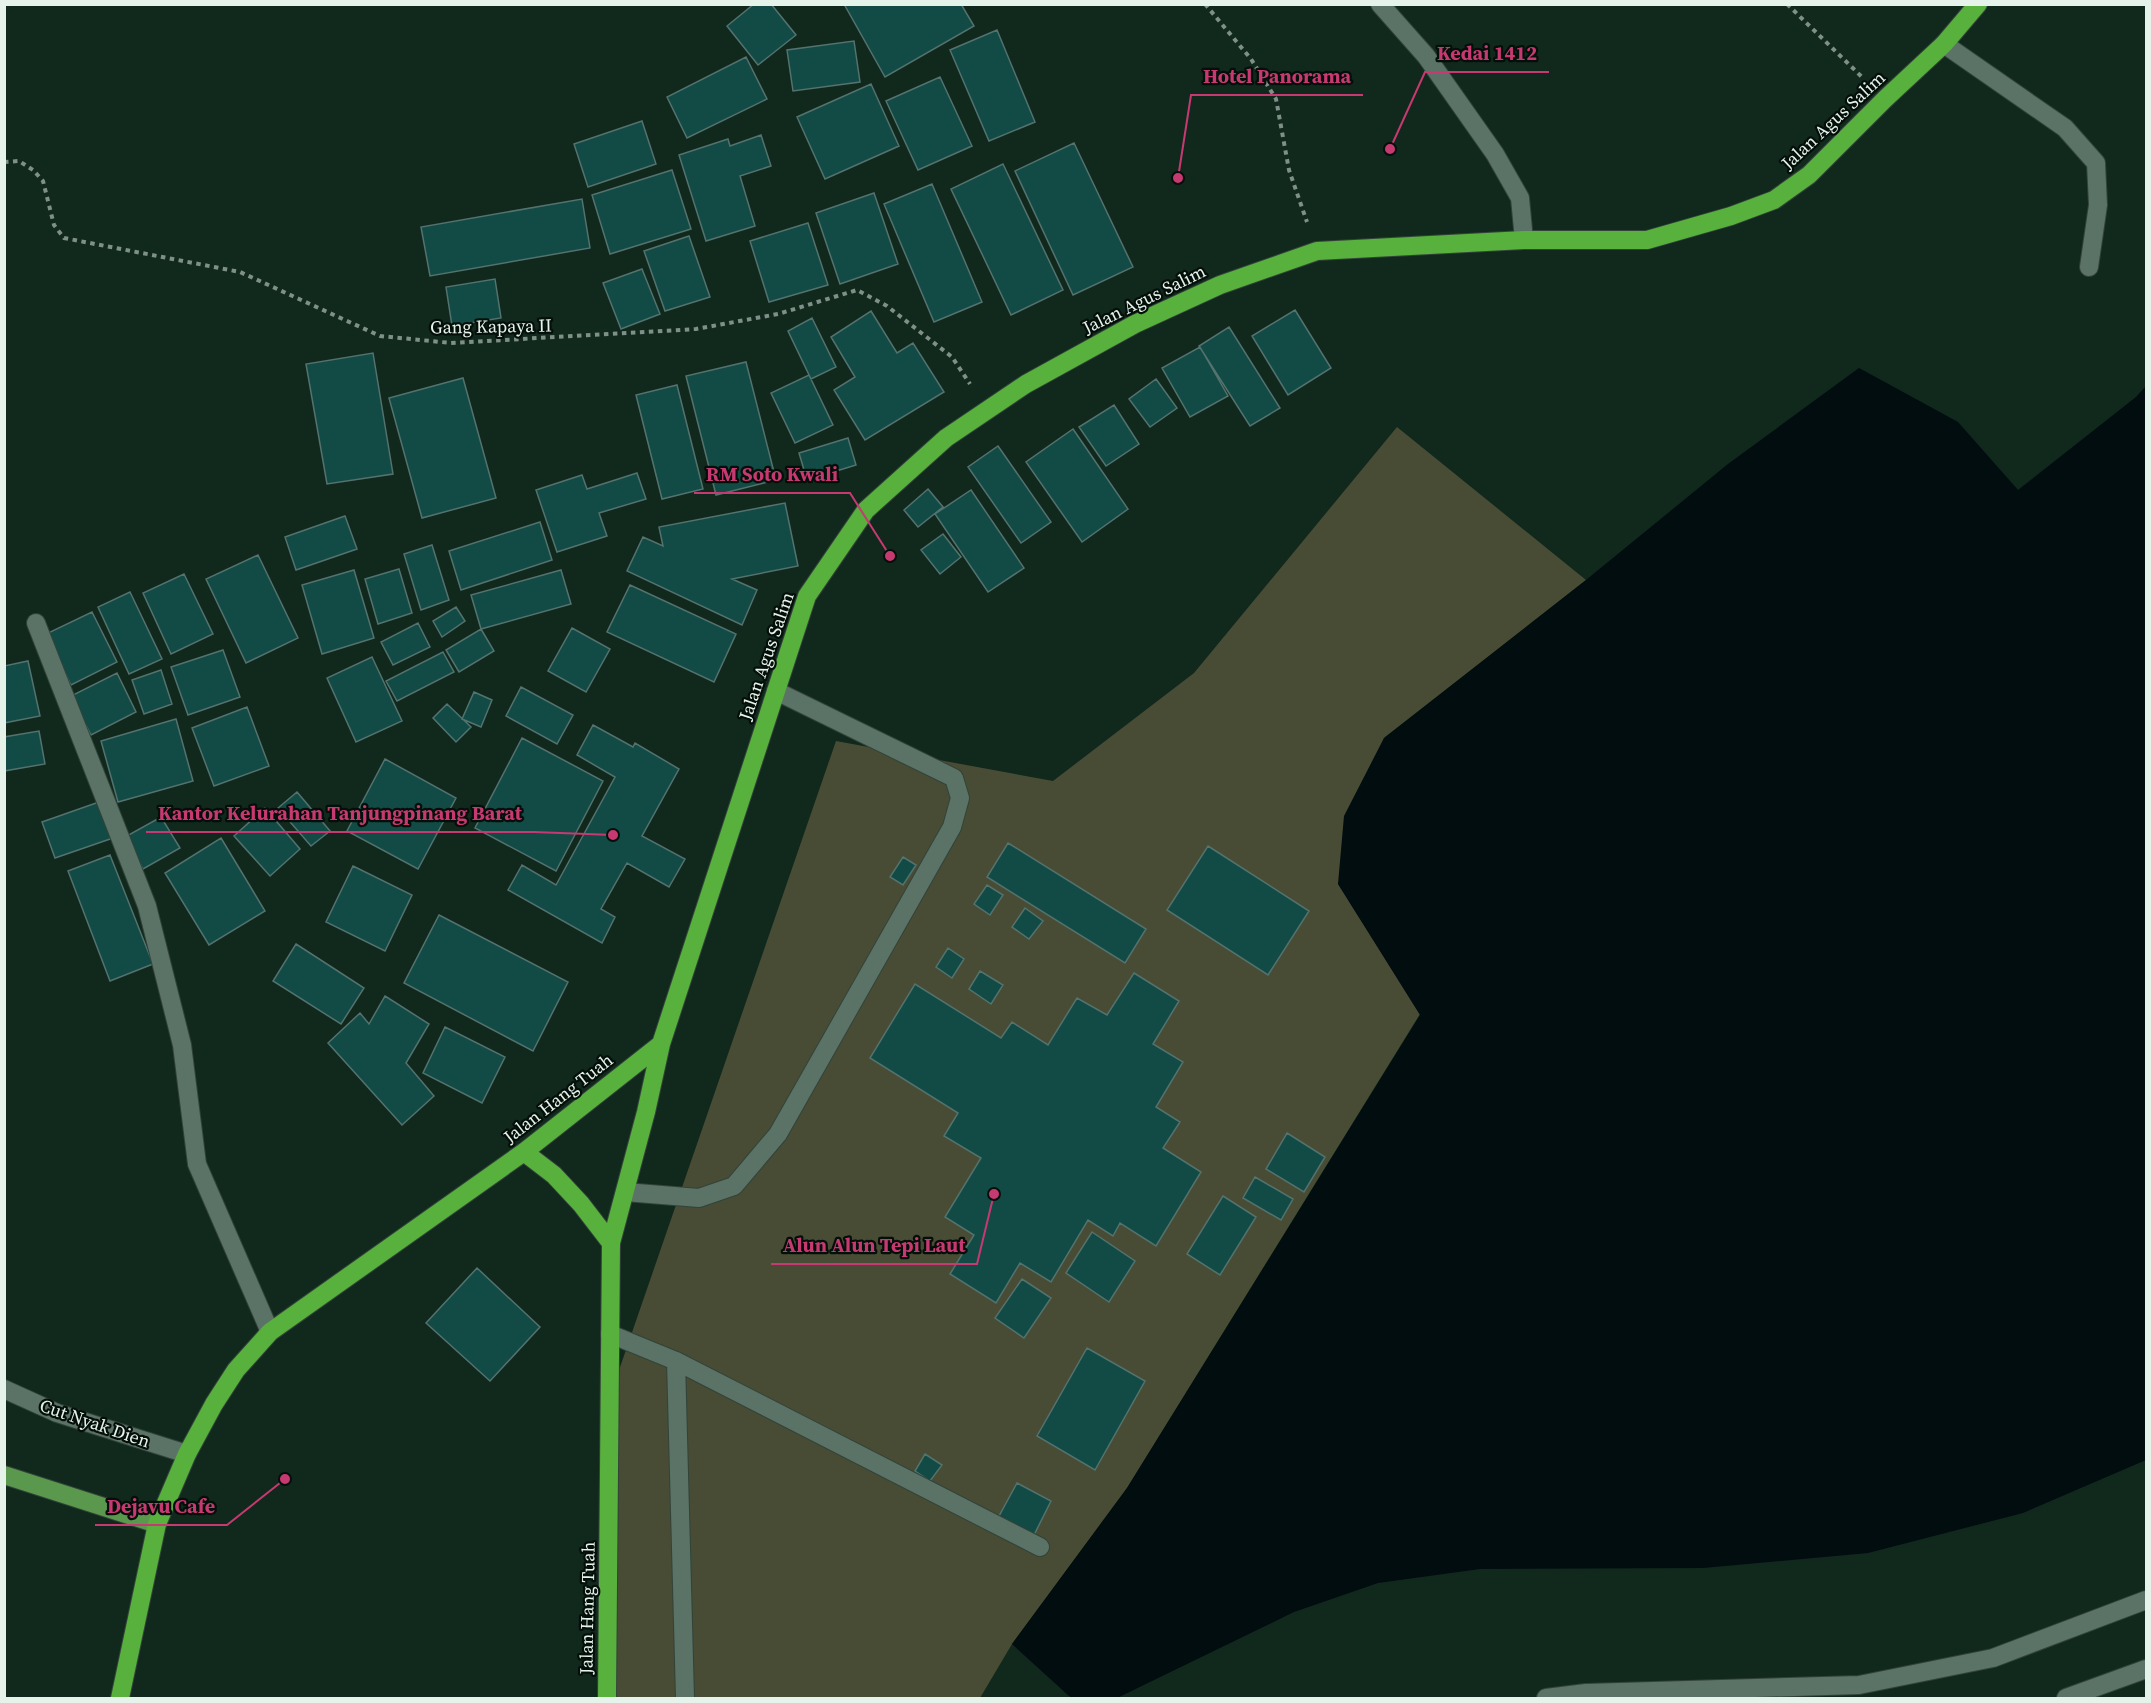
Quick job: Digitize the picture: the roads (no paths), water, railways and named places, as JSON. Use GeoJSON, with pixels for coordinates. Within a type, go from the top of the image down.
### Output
{"type":"FeatureCollection","features":[{"type":"Feature","properties":{"kind":"highway","name":"Jalan Agus Salim"},"geometry":{"type":"LineString","coordinates":[[661,1044],[807,596],[866,510],[946,438],[1026,384],[1135,324],[1220,285],[1317,251],[1524,240],[1647,240],[1731,216],[1774,200],[1809,175],[1944,44],[1978,4]]}},
{"type":"Feature","properties":{"kind":"highway","name":"Jalan Hang Tuah"},"geometry":{"type":"LineString","coordinates":[[120,1698],[157,1524],[187,1454],[214,1404],[236,1370],[270,1332],[524,1152],[661,1044]]}},
{"type":"Feature","properties":{"kind":"highway","name":"Jalan Hang Tuah"},"geometry":{"type":"LineString","coordinates":[[607,1698],[611,1243],[646,1112],[661,1044]]}},
{"type":"Feature","properties":{"kind":"highway"},"geometry":{"type":"LineString","coordinates":[[524,1152],[555,1175],[611,1243]]}},
{"type":"Feature","properties":{"kind":"main road"},"geometry":{"type":"LineString","coordinates":[[4,1475],[157,1524]]}},
{"type":"Feature","properties":{"kind":"street"},"geometry":{"type":"LineString","coordinates":[[1380,4],[1426,56],[1495,154],[1520,198],[1524,240]]}},
{"type":"Feature","properties":{"kind":"street"},"geometry":{"type":"LineString","coordinates":[[1944,44],[2065,128],[2096,163],[2097,205],[2089,267]]}},
{"type":"Feature","properties":{"kind":"street"},"geometry":{"type":"LineString","coordinates":[[36,623],[147,906],[182,1045],[197,1164],[221,1224],[270,1332]]}},
{"type":"Feature","properties":{"kind":"street"},"geometry":{"type":"LineString","coordinates":[[625,1192],[699,1198],[734,1186],[778,1134],[952,827],[960,798],[954,778],[776,691]]}},
{"type":"Feature","properties":{"kind":"street"},"geometry":{"type":"LineString","coordinates":[[610,1334],[676,1361],[1040,1547]]}},
{"type":"Feature","properties":{"kind":"street"},"geometry":{"type":"LineString","coordinates":[[676,1361],[685,1698]]}},
{"type":"Feature","properties":{"kind":"street","name":"Cut Nyak Dien"},"geometry":{"type":"LineString","coordinates":[[4,1389],[57,1413],[187,1454]]}},
{"type":"Feature","properties":{"kind":"street"},"geometry":{"type":"LineString","coordinates":[[1545,1698],[1586,1693],[1859,1685],[1993,1658],[2146,1600]]}},
{"type":"Feature","properties":{"kind":"street"},"geometry":{"type":"LineString","coordinates":[[2066,1698],[2146,1669]]}},
{"type":"Feature","properties":{"kind":"place","name":"Kedai 1412"},"geometry":{"type":"Point","coordinates":[1390,149]}},
{"type":"Feature","properties":{"kind":"place","name":"Hotel Panorama"},"geometry":{"type":"Point","coordinates":[1178,178]}},
{"type":"Feature","properties":{"kind":"place","name":"RM Soto Kwali"},"geometry":{"type":"Point","coordinates":[890,556]}},
{"type":"Feature","properties":{"kind":"place","name":"Kantor Kelurahan Tanjungpinang Barat"},"geometry":{"type":"Point","coordinates":[613,835]}},
{"type":"Feature","properties":{"kind":"place","name":"Alun Alun Tepi Laut"},"geometry":{"type":"Point","coordinates":[994,1194]}},
{"type":"Feature","properties":{"kind":"place","name":"Dejavu Cafe"},"geometry":{"type":"Point","coordinates":[285,1479]}}]}
